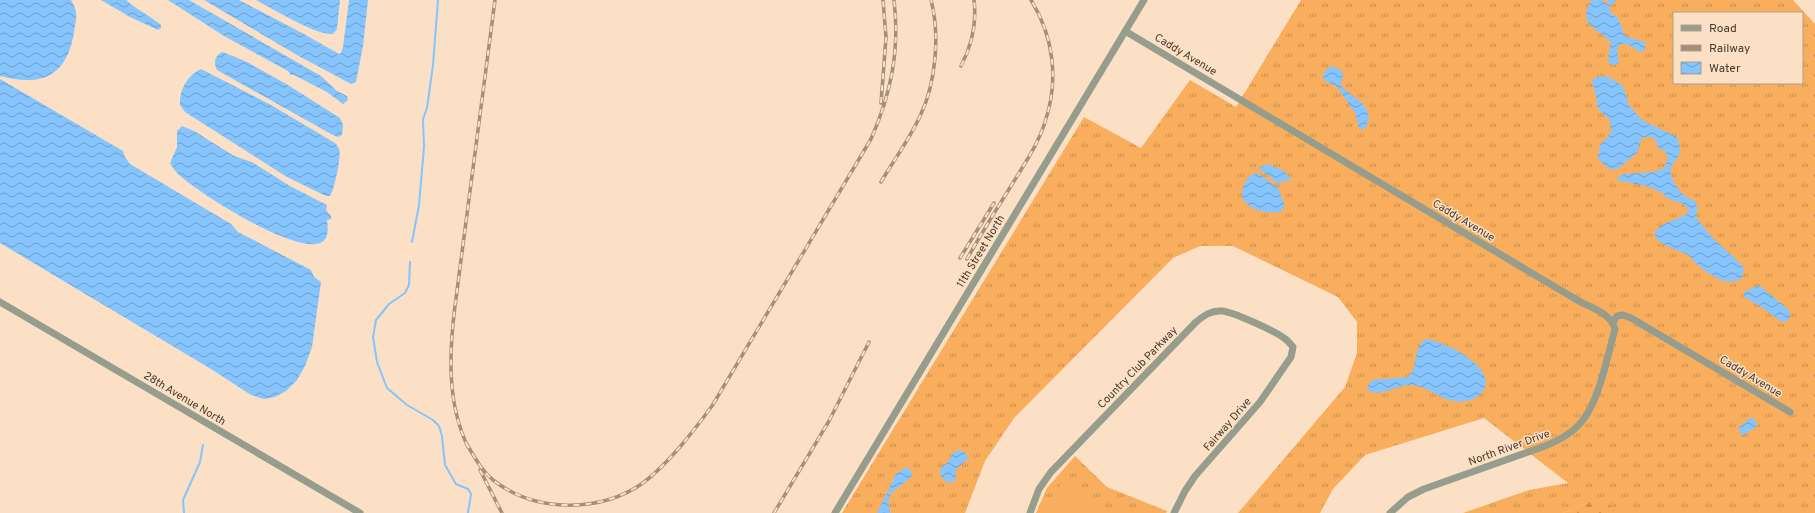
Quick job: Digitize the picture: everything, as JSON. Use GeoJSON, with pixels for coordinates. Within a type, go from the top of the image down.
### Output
{"type":"FeatureCollection","features":[{"type":"Feature","properties":{"kind":"street","name":"11th Street North"},"geometry":{"type":"LineString","coordinates":[[835,513],[1144,0]]}},
{"type":"Feature","properties":{"kind":"street","name":"Caddy Avenue"},"geometry":{"type":"LineString","coordinates":[[1125,31],[1582,303],[1609,316],[1613,322],[1617,316],[1623,315],[1631,318],[1790,412]]}},
{"type":"Feature","properties":{"kind":"street","name":"28th Avenue North"},"geometry":{"type":"LineString","coordinates":[[0,302],[360,513]]}},
{"type":"Feature","properties":{"kind":"street","name":"Country Club Parkway"},"geometry":{"type":"LineString","coordinates":[[1030,513],[1039,489],[1051,472],[1203,315],[1223,311],[1285,338],[1293,347]]}},
{"type":"Feature","properties":{"kind":"street","name":"North River Drive"},"geometry":{"type":"LineString","coordinates":[[1390,513],[1408,497],[1424,489],[1545,446],[1558,440],[1573,430],[1584,420],[1592,405],[1615,330],[1613,322]]}},
{"type":"Feature","properties":{"kind":"street","name":"Fairway Drive"},"geometry":{"type":"LineString","coordinates":[[1174,513],[1185,491],[1195,476],[1260,402],[1291,357],[1293,347]]}},
{"type":"Feature","properties":{"kind":"green space"},"geometry":{"type":"Polygon","coordinates":[[[1301,0],[1793,0],[1815,24],[1815,513],[1596,513],[1588,503],[1563,513],[1463,513],[1529,490],[1568,483],[1484,418],[1365,455],[1333,489],[1320,513],[1238,513],[1345,387],[1357,353],[1357,322],[1338,297],[1233,246],[1200,246],[1173,258],[1014,418],[985,461],[965,513],[842,513],[1084,117],[1141,148],[1190,80],[1236,107],[1301,0]]]}},
{"type":"Feature","properties":{"kind":"green space"},"geometry":{"type":"Polygon","coordinates":[[[1075,456],[1107,487],[1167,511],[1166,513],[1036,513],[1047,488],[1075,456]]]}},
{"type":"Feature","properties":{"kind":"green space"},"geometry":{"type":"Polygon","coordinates":[[[1068,481],[1102,511],[1101,513],[1040,513],[1062,482],[1068,481]]]}},
{"type":"Feature","properties":{"kind":"green space"},"geometry":{"type":"Polygon","coordinates":[[[1600,498],[1610,506],[1610,513],[1563,513],[1600,498]]]}},
{"type":"Feature","properties":{"kind":"water"},"geometry":{"type":"Polygon","coordinates":[[[0,0],[71,0],[76,12],[76,19],[70,47],[65,59],[58,69],[50,75],[40,79],[28,80],[0,76],[0,0]]]}},
{"type":"Feature","properties":{"kind":"water"},"geometry":{"type":"Polygon","coordinates":[[[101,0],[126,0],[161,25],[161,28],[158,30],[130,17],[101,0]]]}},
{"type":"Feature","properties":{"kind":"water"},"geometry":{"type":"Polygon","coordinates":[[[168,0],[189,0],[321,76],[337,91],[347,96],[348,100],[343,104],[327,92],[294,75],[291,75],[288,71],[224,36],[168,0]]]}},
{"type":"Feature","properties":{"kind":"water"},"geometry":{"type":"Polygon","coordinates":[[[204,0],[239,0],[339,54],[341,53],[343,47],[349,0],[368,0],[363,46],[356,82],[351,84],[297,55],[204,0]]]}},
{"type":"Feature","properties":{"kind":"water"},"geometry":{"type":"Polygon","coordinates":[[[256,0],[340,0],[337,29],[333,34],[317,31],[256,0]]]}},
{"type":"Feature","properties":{"kind":"water"},"geometry":{"type":"Polygon","coordinates":[[[1592,0],[1602,0],[1606,4],[1609,0],[1618,0],[1609,6],[1611,13],[1618,18],[1625,36],[1645,42],[1645,50],[1640,52],[1627,44],[1619,45],[1617,50],[1619,62],[1616,65],[1609,64],[1608,58],[1611,43],[1607,38],[1591,26],[1586,16],[1587,9],[1592,0]]]}},
{"type":"Feature","properties":{"kind":"water"},"geometry":{"type":"Polygon","coordinates":[[[223,52],[247,62],[288,85],[340,118],[343,125],[342,135],[338,137],[331,134],[217,70],[215,64],[216,59],[218,55],[223,52]]]}},
{"type":"Feature","properties":{"kind":"water"},"geometry":{"type":"Polygon","coordinates":[[[1329,67],[1337,68],[1342,71],[1343,77],[1340,84],[1366,108],[1368,121],[1365,129],[1359,129],[1356,115],[1336,86],[1325,81],[1323,78],[1323,74],[1329,67]]]}},
{"type":"Feature","properties":{"kind":"water"},"geometry":{"type":"Polygon","coordinates":[[[201,69],[271,105],[335,143],[340,153],[339,165],[330,196],[326,196],[287,177],[185,112],[180,105],[181,94],[185,84],[192,75],[201,69]]]}},
{"type":"Feature","properties":{"kind":"water"},"geometry":{"type":"Polygon","coordinates":[[[1599,76],[1609,77],[1623,86],[1629,105],[1642,120],[1677,137],[1680,151],[1671,169],[1673,180],[1682,193],[1688,198],[1694,200],[1696,203],[1697,219],[1713,238],[1742,265],[1744,271],[1741,279],[1730,282],[1719,279],[1703,269],[1688,255],[1667,246],[1655,237],[1655,232],[1658,228],[1681,217],[1689,211],[1684,204],[1668,199],[1662,193],[1650,187],[1616,180],[1622,174],[1653,172],[1664,168],[1668,158],[1665,151],[1658,148],[1656,140],[1650,137],[1644,137],[1640,142],[1638,152],[1619,168],[1610,170],[1598,159],[1600,145],[1611,133],[1610,120],[1597,108],[1597,99],[1592,80],[1599,76]]]}},
{"type":"Feature","properties":{"kind":"water"},"geometry":{"type":"Polygon","coordinates":[[[0,79],[123,151],[130,164],[231,224],[238,232],[311,270],[314,277],[321,282],[312,347],[305,366],[297,380],[286,391],[275,397],[264,399],[251,395],[211,369],[0,243],[0,79]]]}},
{"type":"Feature","properties":{"kind":"water"},"geometry":{"type":"Polygon","coordinates":[[[182,126],[194,131],[234,156],[252,162],[290,186],[327,205],[326,210],[331,216],[331,219],[327,220],[328,232],[326,238],[322,242],[310,244],[292,240],[270,232],[224,207],[187,182],[177,173],[170,163],[177,147],[177,131],[182,126]]]}},
{"type":"Feature","properties":{"kind":"water"},"geometry":{"type":"Polygon","coordinates":[[[1268,164],[1284,171],[1291,179],[1289,181],[1282,181],[1280,185],[1258,168],[1268,164]]]}},
{"type":"Feature","properties":{"kind":"water"},"geometry":{"type":"Polygon","coordinates":[[[1258,173],[1278,188],[1285,206],[1280,212],[1272,213],[1257,210],[1250,207],[1245,202],[1242,196],[1242,189],[1248,177],[1258,173]]]}},
{"type":"Feature","properties":{"kind":"water"},"geometry":{"type":"Polygon","coordinates":[[[1760,286],[1789,310],[1790,317],[1788,320],[1782,322],[1760,306],[1744,297],[1744,292],[1760,286]]]}},
{"type":"Feature","properties":{"kind":"water"},"geometry":{"type":"Polygon","coordinates":[[[1426,339],[1456,350],[1476,365],[1483,373],[1486,382],[1483,391],[1477,397],[1465,401],[1450,400],[1424,388],[1410,385],[1379,393],[1369,391],[1367,387],[1372,380],[1408,377],[1413,368],[1419,347],[1426,339]]]}},
{"type":"Feature","properties":{"kind":"water"},"geometry":{"type":"Polygon","coordinates":[[[1752,417],[1758,425],[1743,436],[1738,428],[1752,417]]]}},
{"type":"Feature","properties":{"kind":"water"},"geometry":{"type":"Polygon","coordinates":[[[959,450],[964,452],[969,458],[956,469],[955,481],[948,483],[941,477],[941,467],[947,463],[954,452],[959,450]]]}},
{"type":"Feature","properties":{"kind":"water"},"geometry":{"type":"Polygon","coordinates":[[[905,468],[910,469],[912,473],[911,477],[890,495],[889,506],[891,513],[877,513],[896,474],[905,468]]]}},
{"type":"Feature","properties":{"kind":"waterway"},"geometry":{"type":"LineString","coordinates":[[412,242],[419,205],[424,147],[423,119],[427,108],[433,65],[438,0]]}},
{"type":"Feature","properties":{"kind":"waterway"},"geometry":{"type":"LineString","coordinates":[[410,262],[409,285],[405,293],[389,304],[376,320],[373,337],[377,362],[387,388],[407,405],[433,420],[439,426],[442,436],[445,465],[456,484],[468,489],[471,494],[468,513]]}},
{"type":"Feature","properties":{"kind":"waterway"},"geometry":{"type":"LineString","coordinates":[[184,513],[183,500],[200,462],[203,445]]}},
{"type":"Feature","properties":{"kind":"railway"},"geometry":{"type":"LineString","coordinates":[[468,447],[461,431],[453,396],[451,378],[453,324],[495,0]]}},
{"type":"Feature","properties":{"kind":"railway"},"geometry":{"type":"LineString","coordinates":[[881,103],[886,37],[883,0]]}},
{"type":"Feature","properties":{"kind":"railway"},"geometry":{"type":"LineString","coordinates":[[466,443],[485,472],[493,480],[510,491],[528,499],[568,505],[588,504],[607,500],[626,493],[643,483],[671,457],[712,406],[871,139],[889,88],[895,54],[896,18],[894,0]]}},
{"type":"Feature","properties":{"kind":"railway"},"geometry":{"type":"LineString","coordinates":[[881,182],[917,123],[930,87],[936,43],[934,13],[931,0]]}},
{"type":"Feature","properties":{"kind":"railway"},"geometry":{"type":"LineString","coordinates":[[961,66],[973,34],[975,17],[974,0]]}},
{"type":"Feature","properties":{"kind":"railway"},"geometry":{"type":"LineString","coordinates":[[967,259],[1034,147],[1042,131],[1049,107],[1052,91],[1052,60],[1045,29],[1031,0]]}},
{"type":"Feature","properties":{"kind":"railway"},"geometry":{"type":"LineString","coordinates":[[960,258],[994,203]]}},
{"type":"Feature","properties":{"kind":"railway"},"geometry":{"type":"LineString","coordinates":[[774,513],[829,421],[869,342]]}},
{"type":"Feature","properties":{"kind":"railway"},"geometry":{"type":"LineString","coordinates":[[480,470],[502,513]]}}]}
